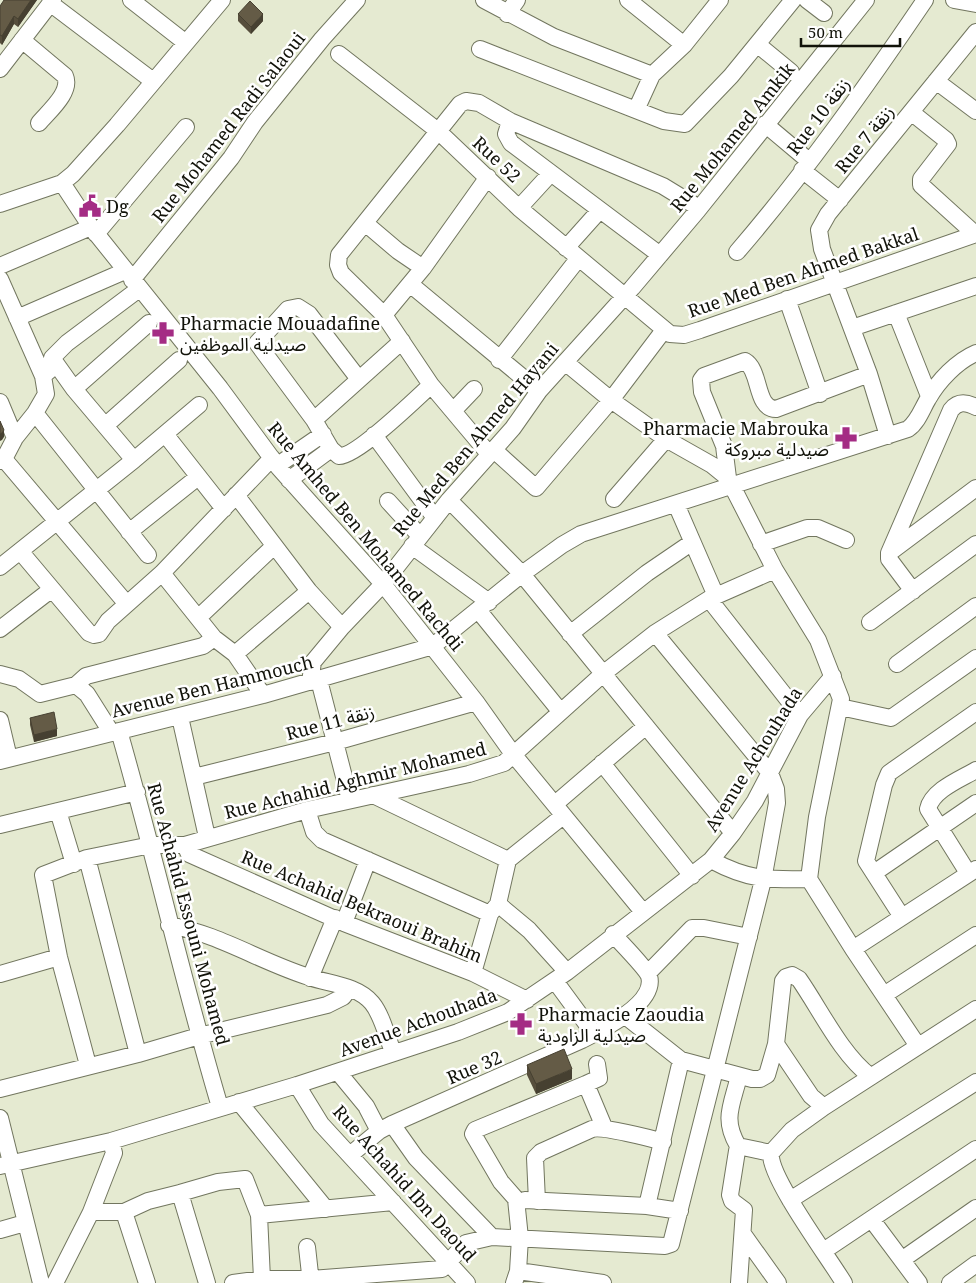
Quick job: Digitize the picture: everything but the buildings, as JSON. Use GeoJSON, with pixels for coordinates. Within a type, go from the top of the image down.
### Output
{"type":"FeatureCollection","features":[{"type":"Feature","properties":{"kind":"street"},"geometry":{"type":"LineString","coordinates":[[131,0],[186,43]]}},
{"type":"Feature","properties":{"kind":"street"},"geometry":{"type":"LineString","coordinates":[[0,204],[62,183],[117,125],[222,0]]}},
{"type":"Feature","properties":{"kind":"street","name":"Rue Mohamed Radi Salaoui"},"geometry":{"type":"LineString","coordinates":[[17,318],[132,280],[231,158],[255,122],[357,0]]}},
{"type":"Feature","properties":{"kind":"street"},"geometry":{"type":"LineString","coordinates":[[484,0],[554,38],[652,75]]}},
{"type":"Feature","properties":{"kind":"street"},"geometry":{"type":"LineString","coordinates":[[507,14],[517,0]]}},
{"type":"Feature","properties":{"kind":"street"},"geometry":{"type":"LineString","coordinates":[[636,110],[652,75],[684,44],[720,0]]}},
{"type":"Feature","properties":{"kind":"street"},"geometry":{"type":"LineString","coordinates":[[480,49],[668,123],[684,124],[731,76],[793,0]]}},
{"type":"Feature","properties":{"kind":"street"},"geometry":{"type":"LineString","coordinates":[[807,0],[824,13]]}},
{"type":"Feature","properties":{"kind":"street","name":"Rue Mohamed Amkik"},"geometry":{"type":"LineString","coordinates":[[625,296],[660,256],[765,124],[803,81],[866,0]]}},
{"type":"Feature","properties":{"kind":"street","name":"Rue 10 زنقة"},"geometry":{"type":"LineString","coordinates":[[737,252],[856,100],[925,0]]}},
{"type":"Feature","properties":{"kind":"street"},"geometry":{"type":"LineString","coordinates":[[954,0],[976,4]]}},
{"type":"Feature","properties":{"kind":"street"},"geometry":{"type":"LineString","coordinates":[[0,69],[51,2],[153,82]]}},
{"type":"Feature","properties":{"kind":"street"},"geometry":{"type":"LineString","coordinates":[[638,3],[684,44]]}},
{"type":"Feature","properties":{"kind":"street","name":"Rue 7 زنقة"},"geometry":{"type":"LineString","coordinates":[[835,281],[822,249],[819,230],[840,200],[976,32]]}},
{"type":"Feature","properties":{"kind":"street"},"geometry":{"type":"LineString","coordinates":[[22,40],[65,76],[68,81],[66,89],[39,123]]}},
{"type":"Feature","properties":{"kind":"street"},"geometry":{"type":"LineString","coordinates":[[757,44],[791,72]]}},
{"type":"Feature","properties":{"kind":"street","name":"Rue 52"},"geometry":{"type":"LineString","coordinates":[[339,54],[438,131],[488,176],[519,208],[625,296]]}},
{"type":"Feature","properties":{"kind":"street"},"geometry":{"type":"LineString","coordinates":[[936,82],[976,111]]}},
{"type":"Feature","properties":{"kind":"street"},"geometry":{"type":"LineString","coordinates":[[625,296],[664,330],[611,400],[536,488],[492,452],[453,411],[431,385],[384,315],[341,273],[338,264],[339,256],[460,104],[466,101],[479,103],[510,121],[663,186],[699,208]]}},
{"type":"Feature","properties":{"kind":"street"},"geometry":{"type":"LineString","coordinates":[[911,112],[946,140],[948,144],[921,179],[921,185],[975,234]]}},
{"type":"Feature","properties":{"kind":"street"},"geometry":{"type":"LineString","coordinates":[[510,121],[506,134],[508,139],[660,256]]}},
{"type":"Feature","properties":{"kind":"street"},"geometry":{"type":"LineString","coordinates":[[765,124],[840,200]]}},
{"type":"Feature","properties":{"kind":"street"},"geometry":{"type":"LineString","coordinates":[[0,266],[94,230],[186,127]]}},
{"type":"Feature","properties":{"kind":"street"},"geometry":{"type":"LineString","coordinates":[[519,208],[551,173]]}},
{"type":"Feature","properties":{"kind":"street"},"geometry":{"type":"LineString","coordinates":[[384,315],[423,268],[488,176]]}},
{"type":"Feature","properties":{"kind":"street","name":"Rue Amhed Ben Mohamed Rachdi"},"geometry":{"type":"LineString","coordinates":[[62,183],[94,230],[132,280],[220,388],[289,480],[383,584],[476,702],[513,754],[643,912]]}},
{"type":"Feature","properties":{"kind":"street"},"geometry":{"type":"LineString","coordinates":[[499,360],[600,210]]}},
{"type":"Feature","properties":{"kind":"street"},"geometry":{"type":"LineString","coordinates":[[365,223],[398,251],[423,268]]}},
{"type":"Feature","properties":{"kind":"street","name":"Rue Med Ben Ahmed Bakkal"},"geometry":{"type":"LineString","coordinates":[[664,330],[670,334],[684,335],[835,281],[975,234]]}},
{"type":"Feature","properties":{"kind":"street"},"geometry":{"type":"LineString","coordinates":[[0,278],[43,376],[46,394],[2,460],[58,521],[126,603]]}},
{"type":"Feature","properties":{"kind":"street"},"geometry":{"type":"LineString","coordinates":[[43,376],[50,370],[52,358],[132,280]]}},
{"type":"Feature","properties":{"kind":"street"},"geometry":{"type":"LineString","coordinates":[[835,281],[869,374],[888,436]]}},
{"type":"Feature","properties":{"kind":"street"},"geometry":{"type":"LineString","coordinates":[[410,284],[499,360],[539,391]]}},
{"type":"Feature","properties":{"kind":"street"},"geometry":{"type":"LineString","coordinates":[[852,328],[976,286]]}},
{"type":"Feature","properties":{"kind":"street","name":"Rue Med Ben Ahmed Hayani"},"geometry":{"type":"LineString","coordinates":[[314,681],[313,662],[342,627],[383,584],[448,500],[492,452],[539,391],[625,296]]}},
{"type":"Feature","properties":{"kind":"street"},"geometry":{"type":"LineString","coordinates":[[786,299],[820,394]]}},
{"type":"Feature","properties":{"kind":"street"},"geometry":{"type":"LineString","coordinates":[[358,378],[302,308],[290,307],[257,343],[314,420],[337,455],[345,456],[374,435],[431,385]]}},
{"type":"Feature","properties":{"kind":"street"},"geometry":{"type":"LineString","coordinates":[[896,313],[929,396]]}},
{"type":"Feature","properties":{"kind":"street"},"geometry":{"type":"LineString","coordinates":[[74,389],[149,323]]}},
{"type":"Feature","properties":{"kind":"street"},"geometry":{"type":"LineString","coordinates":[[314,420],[358,378],[402,341]]}},
{"type":"Feature","properties":{"kind":"street"},"geometry":{"type":"LineString","coordinates":[[433,646],[522,574],[562,545],[581,534],[676,504],[731,482],[888,436],[912,426],[929,396],[960,361],[976,353]]}},
{"type":"Feature","properties":{"kind":"street"},"geometry":{"type":"LineString","coordinates":[[52,358],[74,389],[134,460]]}},
{"type":"Feature","properties":{"kind":"street"},"geometry":{"type":"LineString","coordinates":[[106,425],[178,360]]}},
{"type":"Feature","properties":{"kind":"street"},"geometry":{"type":"LineString","coordinates":[[869,374],[820,394],[786,406],[771,409],[764,402],[752,366],[746,361],[704,376],[701,380],[702,392],[722,440],[731,482],[775,570],[818,640],[839,691],[840,707],[817,817],[809,879],[918,1046]]}},
{"type":"Feature","properties":{"kind":"street"},"geometry":{"type":"LineString","coordinates":[[566,362],[611,400],[666,438],[712,465],[731,482]]}},
{"type":"Feature","properties":{"kind":"street"},"geometry":{"type":"LineString","coordinates":[[453,411],[474,390]]}},
{"type":"Feature","properties":{"kind":"street"},"geometry":{"type":"LineString","coordinates":[[0,402],[15,438]]}},
{"type":"Feature","properties":{"kind":"street"},"geometry":{"type":"LineString","coordinates":[[913,591],[889,559],[889,553],[951,410],[960,403],[968,403],[976,407]]}},
{"type":"Feature","properties":{"kind":"street"},"geometry":{"type":"LineString","coordinates":[[0,567],[134,460],[199,405]]}},
{"type":"Feature","properties":{"kind":"street"},"geometry":{"type":"LineString","coordinates":[[35,413],[148,555]]}},
{"type":"Feature","properties":{"kind":"street"},"geometry":{"type":"LineString","coordinates":[[165,434],[224,509]]}},
{"type":"Feature","properties":{"kind":"street"},"geometry":{"type":"LineString","coordinates":[[20,551],[94,635],[99,634],[108,621],[162,573],[236,496],[275,462],[323,434]]}},
{"type":"Feature","properties":{"kind":"street"},"geometry":{"type":"LineString","coordinates":[[374,435],[435,518]]}},
{"type":"Feature","properties":{"kind":"street"},"geometry":{"type":"LineString","coordinates":[[614,499],[666,438]]}},
{"type":"Feature","properties":{"kind":"street"},"geometry":{"type":"LineString","coordinates":[[289,480],[332,449]]}},
{"type":"Feature","properties":{"kind":"street"},"geometry":{"type":"LineString","coordinates":[[129,532],[198,477]]}},
{"type":"Feature","properties":{"kind":"street"},"geometry":{"type":"LineString","coordinates":[[889,553],[976,488]]}},
{"type":"Feature","properties":{"kind":"street"},"geometry":{"type":"LineString","coordinates":[[236,496],[309,591],[342,627]]}},
{"type":"Feature","properties":{"kind":"street"},"geometry":{"type":"LineString","coordinates":[[448,500],[522,574],[733,833]]}},
{"type":"Feature","properties":{"kind":"street"},"geometry":{"type":"LineString","coordinates":[[388,501],[416,541],[484,606],[560,711]]}},
{"type":"Feature","properties":{"kind":"street"},"geometry":{"type":"LineString","coordinates":[[676,504],[712,597],[800,715]]}},
{"type":"Feature","properties":{"kind":"street"},"geometry":{"type":"LineString","coordinates":[[761,544],[807,528],[818,528],[846,540]]}},
{"type":"Feature","properties":{"kind":"street"},"geometry":{"type":"LineString","coordinates":[[570,634],[646,573],[691,542]]}},
{"type":"Feature","properties":{"kind":"street"},"geometry":{"type":"LineString","coordinates":[[870,622],[976,544]]}},
{"type":"Feature","properties":{"kind":"street"},"geometry":{"type":"LineString","coordinates":[[199,617],[273,546]]}},
{"type":"Feature","properties":{"kind":"street","name":"Rue Achahid Aghmir Mohamed"},"geometry":{"type":"LineString","coordinates":[[59,957],[43,875],[81,861],[151,845],[185,845],[207,837],[308,810],[490,768],[504,763],[604,673],[655,633],[712,597],[775,570]]}},
{"type":"Feature","properties":{"kind":"street"},"geometry":{"type":"LineString","coordinates":[[162,573],[214,638],[235,654],[263,695]]}},
{"type":"Feature","properties":{"kind":"street"},"geometry":{"type":"LineString","coordinates":[[0,629],[52,589]]}},
{"type":"Feature","properties":{"kind":"street"},"geometry":{"type":"LineString","coordinates":[[235,654],[309,591]]}},
{"type":"Feature","properties":{"kind":"street"},"geometry":{"type":"LineString","coordinates":[[897,664],[976,606]]}},
{"type":"Feature","properties":{"kind":"street"},"geometry":{"type":"LineString","coordinates":[[233,1283],[262,1279],[311,1281],[442,1269],[466,1243],[492,1237],[665,1246],[671,1244],[763,880],[777,803],[776,789],[770,773],[655,633]]}},
{"type":"Feature","properties":{"kind":"street"},"geometry":{"type":"LineString","coordinates":[[0,674],[19,679],[36,693],[45,694],[76,685],[86,676],[203,646],[214,638]]}},
{"type":"Feature","properties":{"kind":"street","name":"Avenue Ben Hammouch"},"geometry":{"type":"LineString","coordinates":[[5,759],[263,695],[433,646]]}},
{"type":"Feature","properties":{"kind":"street"},"geometry":{"type":"LineString","coordinates":[[840,707],[891,718],[976,658]]}},
{"type":"Feature","properties":{"kind":"street","name":"Avenue Achouhada"},"geometry":{"type":"LineString","coordinates":[[6,1165],[111,1141],[297,1085],[458,1032],[508,1012],[561,976],[711,860],[733,833],[770,773],[800,715],[833,676]]}},
{"type":"Feature","properties":{"kind":"street"},"geometry":{"type":"LineString","coordinates":[[314,681],[335,742],[350,800]]}},
{"type":"Feature","properties":{"kind":"street","name":"Rue Achahid Essouni Mohamed"},"geometry":{"type":"LineString","coordinates":[[76,685],[87,694],[115,732],[137,792],[169,925],[220,1108]]}},
{"type":"Feature","properties":{"kind":"street","name":"Rue 11 زنقة"},"geometry":{"type":"LineString","coordinates":[[194,777],[335,742],[476,702]]}},
{"type":"Feature","properties":{"kind":"street"},"geometry":{"type":"LineString","coordinates":[[902,916],[866,858],[884,785],[892,770],[976,712]]}},
{"type":"Feature","properties":{"kind":"street"},"geometry":{"type":"LineString","coordinates":[[180,716],[207,837]]}},
{"type":"Feature","properties":{"kind":"street"},"geometry":{"type":"LineString","coordinates":[[0,720],[5,759]]}},
{"type":"Feature","properties":{"kind":"street"},"geometry":{"type":"LineString","coordinates":[[473,974],[508,860],[559,810],[602,762],[646,726]]}},
{"type":"Feature","properties":{"kind":"street"},"geometry":{"type":"LineString","coordinates":[[602,762],[692,876]]}},
{"type":"Feature","properties":{"kind":"street"},"geometry":{"type":"LineString","coordinates":[[853,949],[972,871],[928,812],[930,802],[941,792],[976,770]]}},
{"type":"Feature","properties":{"kind":"street"},"geometry":{"type":"LineString","coordinates":[[0,825],[137,792]]}},
{"type":"Feature","properties":{"kind":"street"},"geometry":{"type":"LineString","coordinates":[[373,795],[508,860]]}},
{"type":"Feature","properties":{"kind":"street"},"geometry":{"type":"LineString","coordinates":[[874,872],[939,826],[976,803]]}},
{"type":"Feature","properties":{"kind":"street"},"geometry":{"type":"LineString","coordinates":[[308,810],[311,826],[318,837],[368,860],[494,909],[529,930],[561,976],[594,1034]]}},
{"type":"Feature","properties":{"kind":"street"},"geometry":{"type":"LineString","coordinates":[[58,811],[81,861],[138,1054]]}},
{"type":"Feature","properties":{"kind":"street","name":"Rue Achahid Bekraoui Brahim"},"geometry":{"type":"LineString","coordinates":[[185,845],[189,854],[339,920],[473,974],[528,1000]]}},
{"type":"Feature","properties":{"kind":"street"},"geometry":{"type":"LineString","coordinates":[[310,978],[368,860]]}},
{"type":"Feature","properties":{"kind":"street"},"geometry":{"type":"LineString","coordinates":[[711,860],[739,873],[763,880],[809,879]]}},
{"type":"Feature","properties":{"kind":"street"},"geometry":{"type":"LineString","coordinates":[[169,925],[197,930],[310,978],[335,982],[349,989],[373,1004],[393,1052]]}},
{"type":"Feature","properties":{"kind":"street"},"geometry":{"type":"LineString","coordinates":[[613,934],[648,973],[692,928],[704,928],[749,937]]}},
{"type":"Feature","properties":{"kind":"street"},"geometry":{"type":"LineString","coordinates":[[884,995],[976,936]]}},
{"type":"Feature","properties":{"kind":"street"},"geometry":{"type":"LineString","coordinates":[[0,974],[59,957],[88,1065]]}},
{"type":"Feature","properties":{"kind":"street","name":"Rue 32"},"geometry":{"type":"LineString","coordinates":[[350,1155],[386,1127],[496,1080],[594,1034],[637,1005],[648,992],[648,973]]}},
{"type":"Feature","properties":{"kind":"street"},"geometry":{"type":"LineString","coordinates":[[624,1015],[681,1060],[757,1080],[765,1078],[769,1071],[776,1044],[783,981],[786,977],[792,975],[799,979],[830,1028],[863,1070],[870,1076]]}},
{"type":"Feature","properties":{"kind":"street"},"geometry":{"type":"LineString","coordinates":[[0,1089],[88,1065],[138,1054],[199,1036],[327,1005],[343,998],[349,989]]}},
{"type":"Feature","properties":{"kind":"street"},"geometry":{"type":"LineString","coordinates":[[844,1283],[825,1250],[790,1200],[772,1165],[772,1153],[792,1130],[824,1107],[976,1009]]}},
{"type":"Feature","properties":{"kind":"street"},"geometry":{"type":"LineString","coordinates":[[776,1044],[811,1096],[824,1107]]}},
{"type":"Feature","properties":{"kind":"street"},"geometry":{"type":"LineString","coordinates":[[646,1206],[663,1142],[681,1060]]}},
{"type":"Feature","properties":{"kind":"street"},"geometry":{"type":"LineString","coordinates":[[597,1064],[599,1078],[475,1130],[473,1134],[500,1182],[516,1199],[520,1238],[516,1277],[603,1283]]}},
{"type":"Feature","properties":{"kind":"street"},"geometry":{"type":"LineString","coordinates":[[338,1072],[366,1106],[492,1237]]}},
{"type":"Feature","properties":{"kind":"street"},"geometry":{"type":"LineString","coordinates":[[738,1283],[744,1210],[730,1196],[738,1146],[730,1132],[729,1123],[739,1076]]}},
{"type":"Feature","properties":{"kind":"street"},"geometry":{"type":"LineString","coordinates":[[790,1200],[976,1082]]}},
{"type":"Feature","properties":{"kind":"street"},"geometry":{"type":"LineString","coordinates":[[586,1084],[604,1128]]}},
{"type":"Feature","properties":{"kind":"street","name":"Rue Achahid Ibn Daoud"},"geometry":{"type":"LineString","coordinates":[[297,1085],[321,1124],[450,1262],[467,1283]]}},
{"type":"Feature","properties":{"kind":"street"},"geometry":{"type":"LineString","coordinates":[[239,1102],[326,1209]]}},
{"type":"Feature","properties":{"kind":"street"},"geometry":{"type":"LineString","coordinates":[[0,1118],[6,1165],[25,1223],[41,1283]]}},
{"type":"Feature","properties":{"kind":"street"},"geometry":{"type":"LineString","coordinates":[[537,1201],[536,1154],[592,1129],[604,1128],[663,1142]]}},
{"type":"Feature","properties":{"kind":"street"},"geometry":{"type":"LineString","coordinates":[[55,1283],[91,1212],[114,1153],[111,1141]]}},
{"type":"Feature","properties":{"kind":"street"},"geometry":{"type":"LineString","coordinates":[[738,1146],[772,1153]]}},
{"type":"Feature","properties":{"kind":"street"},"geometry":{"type":"LineString","coordinates":[[825,1250],[976,1150]]}},
{"type":"Feature","properties":{"kind":"street"},"geometry":{"type":"LineString","coordinates":[[91,1212],[124,1212],[148,1201],[218,1182],[245,1179],[259,1215],[262,1279]]}},
{"type":"Feature","properties":{"kind":"street"},"geometry":{"type":"LineString","coordinates":[[180,1193],[207,1283]]}},
{"type":"Feature","properties":{"kind":"street"},"geometry":{"type":"LineString","coordinates":[[516,1199],[646,1206],[680,1211]]}},
{"type":"Feature","properties":{"kind":"street"},"geometry":{"type":"LineString","coordinates":[[259,1215],[393,1202]]}},
{"type":"Feature","properties":{"kind":"street"},"geometry":{"type":"LineString","coordinates":[[903,1259],[976,1208]]}},
{"type":"Feature","properties":{"kind":"street"},"geometry":{"type":"LineString","coordinates":[[124,1212],[147,1283]]}},
{"type":"Feature","properties":{"kind":"street"},"geometry":{"type":"LineString","coordinates":[[872,1220],[920,1283]]}},
{"type":"Feature","properties":{"kind":"street"},"geometry":{"type":"LineString","coordinates":[[0,1230],[25,1223]]}},
{"type":"Feature","properties":{"kind":"street"},"geometry":{"type":"LineString","coordinates":[[743,1234],[778,1283]]}},
{"type":"Feature","properties":{"kind":"street"},"geometry":{"type":"LineString","coordinates":[[307,1247],[311,1281]]}},
{"type":"Feature","properties":{"kind":"street"},"geometry":{"type":"LineString","coordinates":[[950,1283],[976,1264]]}},
{"type":"Feature","properties":{"kind":"place","name":"Dg"},"geometry":{"type":"Point","coordinates":[90,206]}},
{"type":"Feature","properties":{"kind":"place","name":"Pharmacie Mouadafine صيدلية الموظفين"},"geometry":{"type":"Point","coordinates":[163,333]}},
{"type":"Feature","properties":{"kind":"place","name":"Pharmacie Mabrouka صيدلية مبروكة"},"geometry":{"type":"Point","coordinates":[846,438]}},
{"type":"Feature","properties":{"kind":"place","name":"Pharmacie Zaoudia صيدلية الزاودية"},"geometry":{"type":"Point","coordinates":[521,1024]}}]}
